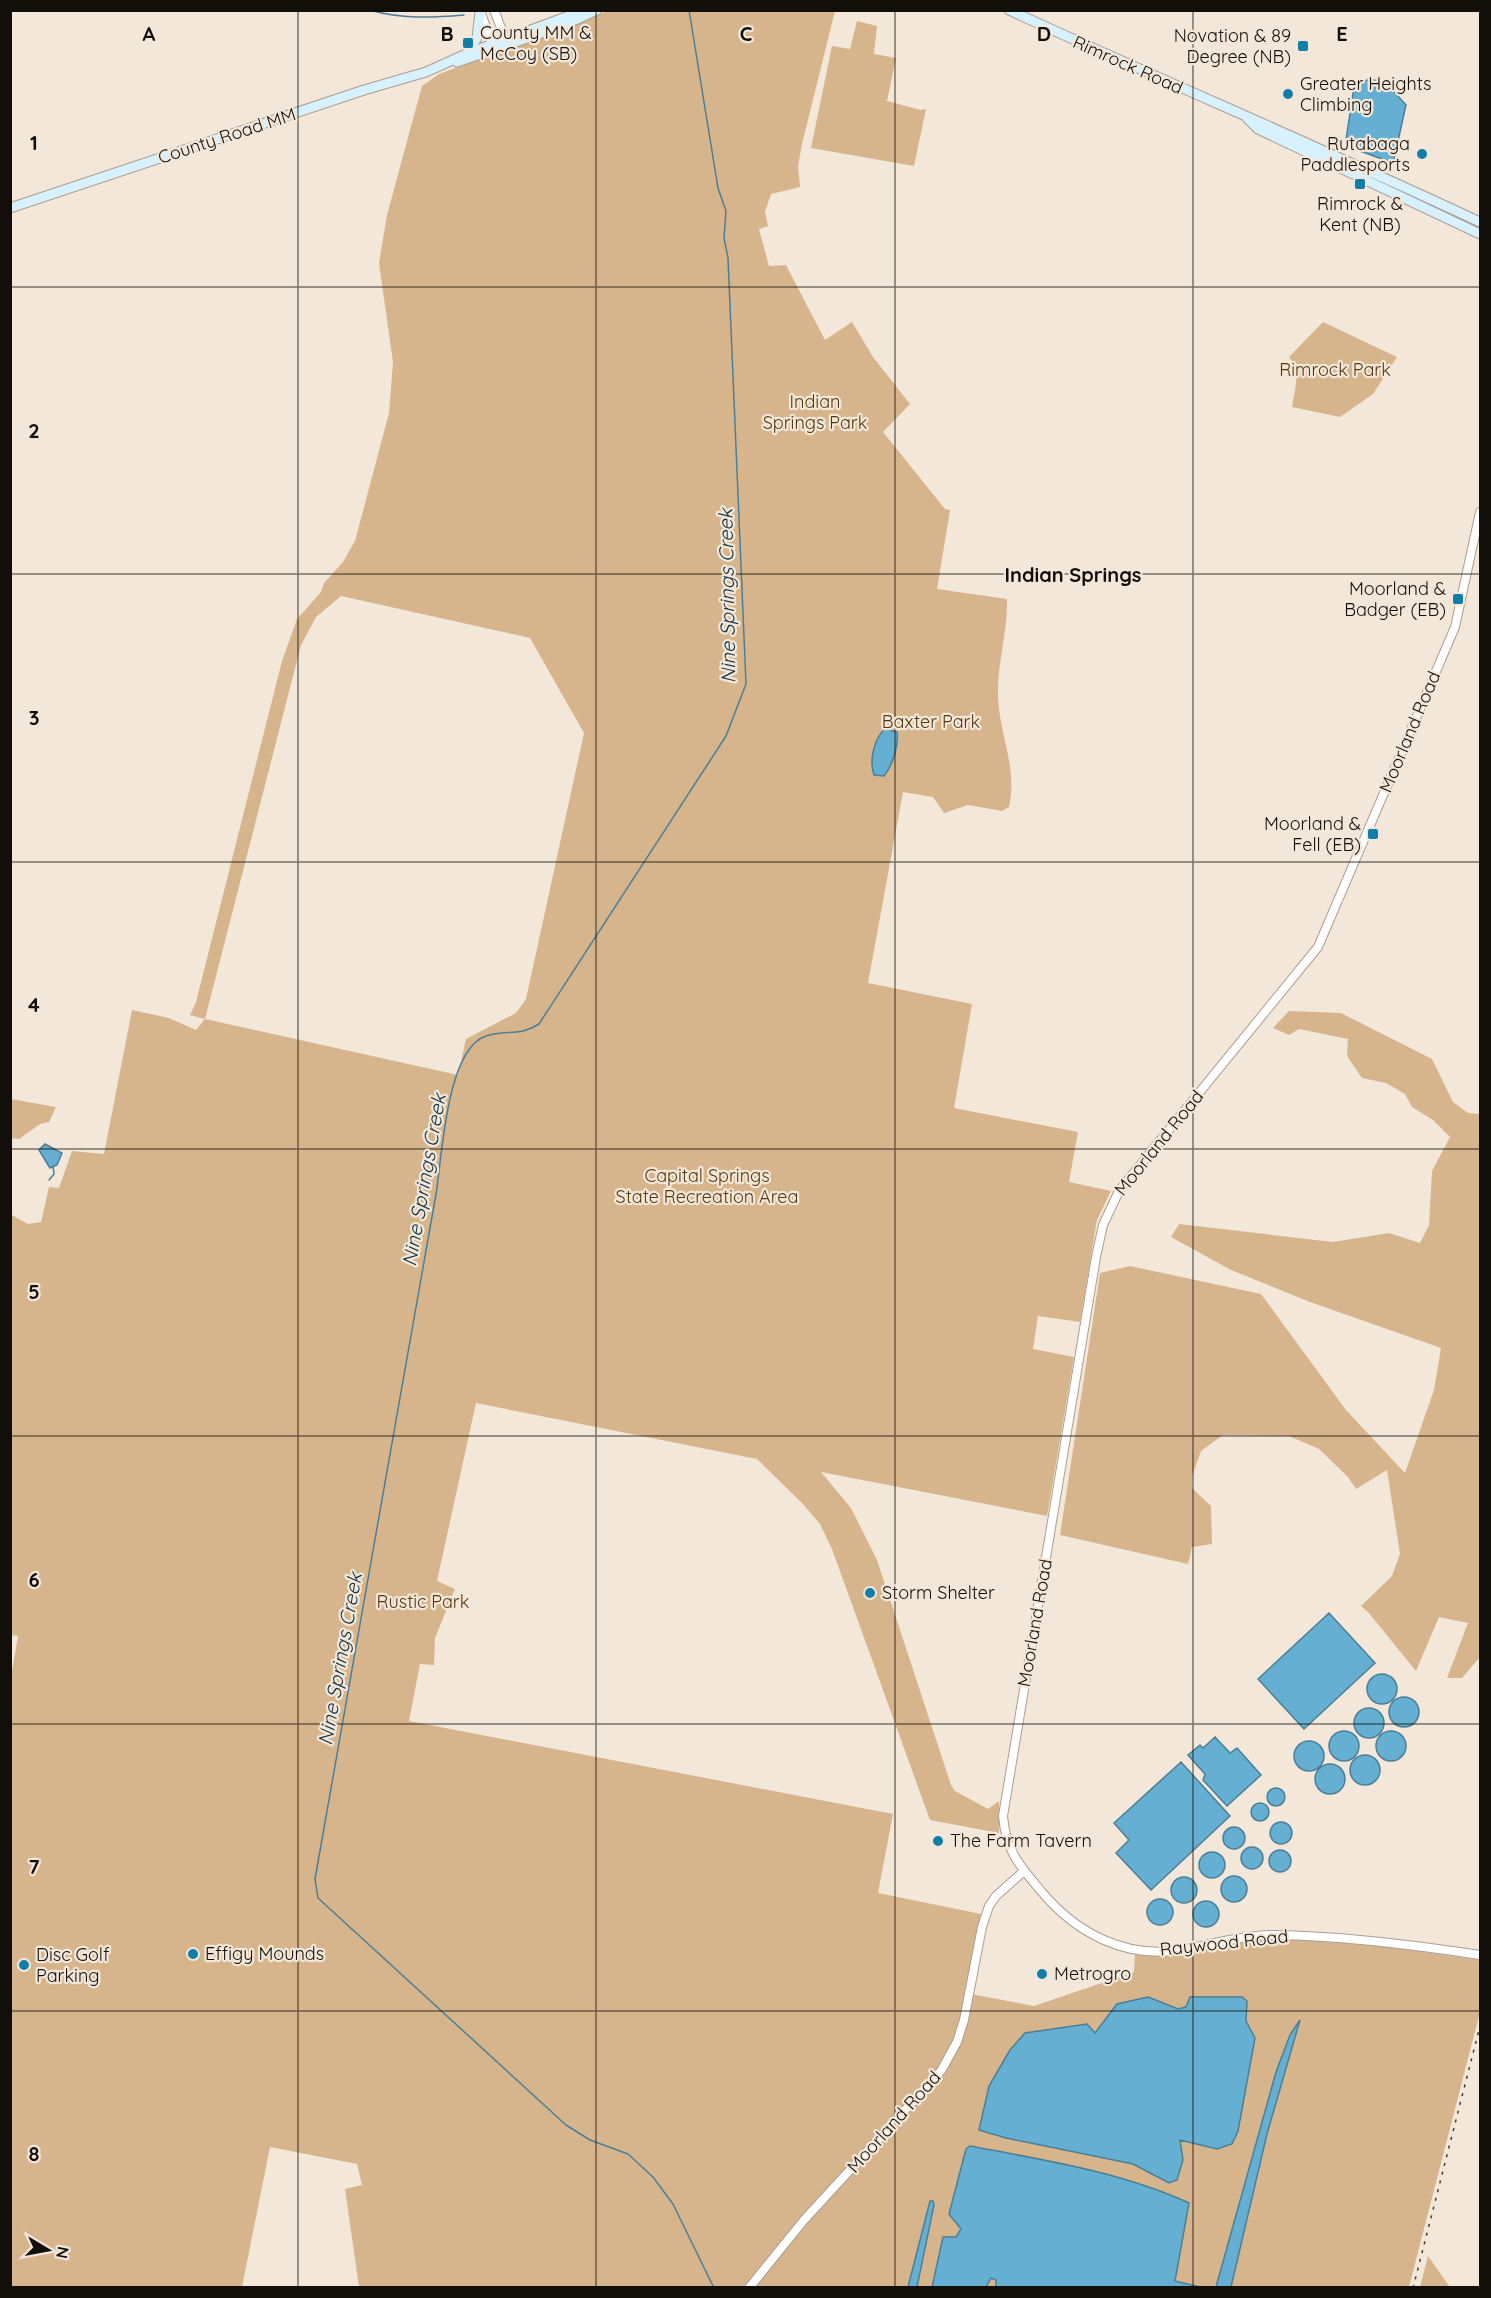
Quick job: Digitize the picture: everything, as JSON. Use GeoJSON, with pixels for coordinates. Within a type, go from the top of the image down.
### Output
{"type":"FeatureCollection","features":[{"type":"Feature","properties":{"kind":"main road","name":"County Road MM"},"geometry":{"type":"LineString","coordinates":[[507,43],[585,10]]}},
{"type":"Feature","properties":{"kind":"main road","name":"County Road MM"},"geometry":{"type":"LineString","coordinates":[[10,208],[443,65],[597,10]]}},
{"type":"Feature","properties":{"kind":"main road","name":"Rimrock Road"},"geometry":{"type":"LineString","coordinates":[[1009,10],[1393,180],[1480,222]]}},
{"type":"Feature","properties":{"kind":"main road"},"geometry":{"type":"LineString","coordinates":[[466,54],[477,38],[480,11]]}},
{"type":"Feature","properties":{"kind":"main road","name":"County Road MM"},"geometry":{"type":"LineString","coordinates":[[443,65],[466,54],[494,47]]}},
{"type":"Feature","properties":{"kind":"main road","name":"Rimrock Road"},"geometry":{"type":"LineString","coordinates":[[1247,117],[1258,129],[1480,234]]}},
{"type":"Feature","properties":{"kind":"street"},"geometry":{"type":"LineString","coordinates":[[494,10],[507,43]]}},
{"type":"Feature","properties":{"kind":"street"},"geometry":{"type":"LineString","coordinates":[[480,11],[494,47]]}},
{"type":"Feature","properties":{"kind":"street","name":"Moorland Road"},"geometry":{"type":"LineString","coordinates":[[1004,1834],[1003,1816],[1102,1225],[1119,1191],[1318,947],[1455,627],[1480,512]]}},
{"type":"Feature","properties":{"kind":"street","name":"Raywood Road"},"geometry":{"type":"LineString","coordinates":[[1004,1834],[1012,1856],[1065,1918],[1091,1935],[1123,1947],[1143,1951],[1178,1950],[1273,1935],[1350,1940],[1480,1955]]}},
{"type":"Feature","properties":{"kind":"street","name":"Moorland Road"},"geometry":{"type":"LineString","coordinates":[[749,2288],[817,2205],[941,2071],[957,2042],[964,2020],[982,1927],[989,1906],[996,1896],[1024,1871]]}},
{"type":"Feature","properties":{"kind":"green space","name":"Capital Springs State Recreation Area"},"geometry":{"type":"Polygon","coordinates":[[[608,11],[835,11],[802,144],[798,166],[800,187],[771,194],[765,212],[768,226],[759,229],[769,266],[786,265],[825,340],[852,322],[873,357],[910,404],[883,432],[945,509],[950,510],[937,589],[1007,599],[998,696],[1010,765],[1009,807],[1002,811],[968,805],[944,813],[933,797],[903,792],[868,983],[972,1004],[954,1108],[1078,1132],[1069,1182],[1111,1191],[1097,1220],[1080,1322],[1038,1316],[1033,1349],[1074,1357],[1047,1516],[821,1472],[851,1508],[877,1560],[951,1785],[955,1791],[988,1809],[999,1801],[999,1833],[930,1820],[832,1549],[820,1524],[757,1459],[476,1403],[437,1581],[455,1589],[435,1638],[434,1665],[420,1664],[409,1721],[893,1814],[878,1893],[981,1914],[966,1993],[1034,2006],[1134,1972],[1135,1954],[1168,1954],[1249,1940],[1293,1939],[1346,1942],[1480,1960],[1480,2012],[1409,2287],[359,2287],[345,2189],[362,2185],[357,2164],[270,2147],[242,2287],[11,2287],[10,1683],[18,1636],[10,1635],[10,1214],[28,1224],[41,1222],[49,1187],[59,1188],[72,1151],[104,1154],[132,1010],[169,1018],[196,1030],[205,1019],[190,1015],[196,1002],[282,661],[297,619],[321,592],[324,583],[343,562],[355,541],[389,413],[393,362],[379,263],[387,215],[422,86],[439,74],[608,11]],[[341,596],[316,617],[301,645],[205,1019],[458,1075],[466,1039],[516,1013],[526,999],[584,733],[530,638],[341,596]]]}},
{"type":"Feature","properties":{"kind":"green space"},"geometry":{"type":"Polygon","coordinates":[[[857,21],[877,26],[874,54],[896,58],[887,101],[921,110],[926,109],[914,166],[811,148],[832,46],[850,49],[857,21]]]}},
{"type":"Feature","properties":{"kind":"green space","name":"Rimrock Park"},"geometry":{"type":"Polygon","coordinates":[[[1323,322],[1397,357],[1373,394],[1340,417],[1292,407],[1296,375],[1289,357],[1323,322]]]}},
{"type":"Feature","properties":{"kind":"green space"},"geometry":{"type":"Polygon","coordinates":[[[1289,1011],[1341,1013],[1432,1059],[1453,1102],[1468,1113],[1480,1114],[1480,1657],[1462,1678],[1447,1678],[1468,1623],[1439,1617],[1416,1671],[1361,1606],[1392,1576],[1400,1554],[1387,1470],[1356,1489],[1348,1477],[1319,1449],[1289,1436],[1223,1435],[1201,1451],[1192,1476],[1192,1488],[1211,1506],[1212,1544],[1192,1547],[1188,1564],[1060,1535],[1100,1273],[1130,1266],[1261,1294],[1346,1410],[1405,1473],[1434,1390],[1441,1348],[1310,1302],[1231,1270],[1171,1237],[1179,1224],[1333,1242],[1389,1233],[1420,1243],[1429,1225],[1432,1171],[1450,1137],[1433,1120],[1412,1107],[1405,1094],[1386,1083],[1362,1078],[1347,1056],[1348,1039],[1299,1029],[1289,1035],[1273,1028],[1289,1011]]]}},
{"type":"Feature","properties":{"kind":"green space"},"geometry":{"type":"Polygon","coordinates":[[[11,1099],[56,1107],[49,1122],[40,1124],[19,1139],[11,1138],[11,1099]]]}},
{"type":"Feature","properties":{"kind":"green space"},"geometry":{"type":"Polygon","coordinates":[[[1428,2256],[1450,2287],[1420,2287],[1428,2256]]]}},
{"type":"Feature","properties":{"kind":"water"},"geometry":{"type":"Polygon","coordinates":[[[1369,79],[1386,83],[1406,105],[1394,159],[1390,162],[1360,151],[1346,140],[1354,87],[1369,79]]]}},
{"type":"Feature","properties":{"kind":"water"},"geometry":{"type":"Polygon","coordinates":[[[885,729],[897,732],[896,749],[884,776],[874,775],[873,750],[885,729]]]}},
{"type":"Feature","properties":{"kind":"water"},"geometry":{"type":"Polygon","coordinates":[[[45,1144],[62,1153],[57,1165],[50,1168],[39,1150],[45,1144]]]}},
{"type":"Feature","properties":{"kind":"water"},"geometry":{"type":"Polygon","coordinates":[[[1329,1613],[1375,1663],[1304,1729],[1258,1679],[1329,1613]]]}},
{"type":"Feature","properties":{"kind":"water"},"geometry":{"type":"Polygon","coordinates":[[[1382,1674],[1388,1675],[1396,1683],[1396,1695],[1388,1703],[1382,1704],[1376,1703],[1368,1695],[1367,1689],[1368,1683],[1376,1675],[1382,1674]]]}},
{"type":"Feature","properties":{"kind":"water"},"geometry":{"type":"Polygon","coordinates":[[[1404,1697],[1410,1698],[1418,1706],[1418,1718],[1410,1726],[1404,1727],[1398,1726],[1390,1718],[1389,1712],[1390,1706],[1398,1698],[1404,1697]]]}},
{"type":"Feature","properties":{"kind":"water"},"geometry":{"type":"Polygon","coordinates":[[[1369,1708],[1375,1709],[1383,1717],[1383,1729],[1375,1737],[1369,1738],[1363,1737],[1355,1729],[1354,1723],[1355,1717],[1363,1709],[1369,1708]]]}},
{"type":"Feature","properties":{"kind":"water"},"geometry":{"type":"Polygon","coordinates":[[[1344,1731],[1350,1732],[1358,1740],[1358,1752],[1350,1760],[1344,1761],[1338,1760],[1330,1752],[1329,1746],[1330,1740],[1338,1732],[1344,1731]]]}},
{"type":"Feature","properties":{"kind":"water"},"geometry":{"type":"Polygon","coordinates":[[[1391,1731],[1397,1732],[1405,1740],[1405,1752],[1397,1760],[1391,1761],[1385,1760],[1377,1752],[1376,1746],[1377,1740],[1385,1732],[1391,1731]]]}},
{"type":"Feature","properties":{"kind":"water"},"geometry":{"type":"Polygon","coordinates":[[[1215,1737],[1230,1753],[1237,1748],[1261,1775],[1227,1806],[1203,1780],[1205,1774],[1188,1755],[1200,1745],[1203,1748],[1215,1737]]]}},
{"type":"Feature","properties":{"kind":"water"},"geometry":{"type":"Polygon","coordinates":[[[1309,1741],[1315,1742],[1323,1750],[1323,1762],[1315,1770],[1309,1771],[1303,1770],[1295,1762],[1294,1756],[1295,1750],[1303,1742],[1309,1741]]]}},
{"type":"Feature","properties":{"kind":"water"},"geometry":{"type":"Polygon","coordinates":[[[1365,1755],[1371,1756],[1379,1764],[1379,1776],[1371,1784],[1365,1785],[1359,1784],[1351,1776],[1350,1770],[1351,1764],[1359,1756],[1365,1755]]]}},
{"type":"Feature","properties":{"kind":"water"},"geometry":{"type":"Polygon","coordinates":[[[1181,1762],[1230,1816],[1151,1890],[1116,1853],[1129,1840],[1114,1823],[1181,1762]]]}},
{"type":"Feature","properties":{"kind":"water"},"geometry":{"type":"Polygon","coordinates":[[[1330,1764],[1336,1765],[1344,1773],[1344,1785],[1336,1793],[1330,1794],[1324,1793],[1316,1785],[1315,1779],[1316,1773],[1324,1765],[1330,1764]]]}},
{"type":"Feature","properties":{"kind":"water"},"geometry":{"type":"Polygon","coordinates":[[[1272,1788],[1280,1788],[1285,1793],[1283,1804],[1272,1806],[1267,1801],[1267,1793],[1272,1788]]]}},
{"type":"Feature","properties":{"kind":"water"},"geometry":{"type":"Polygon","coordinates":[[[1256,1803],[1264,1803],[1269,1808],[1267,1819],[1256,1821],[1251,1816],[1251,1808],[1256,1803]]]}},
{"type":"Feature","properties":{"kind":"water"},"geometry":{"type":"Polygon","coordinates":[[[1281,1822],[1289,1825],[1292,1833],[1289,1841],[1281,1844],[1273,1841],[1270,1833],[1273,1825],[1281,1822]]]}},
{"type":"Feature","properties":{"kind":"water"},"geometry":{"type":"Polygon","coordinates":[[[1234,1827],[1242,1830],[1245,1838],[1242,1846],[1234,1849],[1226,1846],[1223,1838],[1226,1830],[1234,1827]]]}},
{"type":"Feature","properties":{"kind":"water"},"geometry":{"type":"Polygon","coordinates":[[[1252,1847],[1260,1850],[1263,1858],[1260,1866],[1252,1869],[1244,1866],[1241,1858],[1244,1850],[1252,1847]]]}},
{"type":"Feature","properties":{"kind":"water"},"geometry":{"type":"Polygon","coordinates":[[[1280,1850],[1288,1853],[1291,1861],[1288,1869],[1280,1872],[1272,1869],[1269,1861],[1272,1853],[1280,1850]]]}},
{"type":"Feature","properties":{"kind":"water"},"geometry":{"type":"Polygon","coordinates":[[[1212,1852],[1221,1856],[1225,1865],[1221,1874],[1212,1878],[1203,1874],[1199,1865],[1203,1856],[1212,1852]]]}},
{"type":"Feature","properties":{"kind":"water"},"geometry":{"type":"Polygon","coordinates":[[[1234,1876],[1243,1880],[1247,1889],[1243,1898],[1234,1902],[1225,1898],[1221,1889],[1225,1880],[1234,1876]]]}},
{"type":"Feature","properties":{"kind":"water"},"geometry":{"type":"Polygon","coordinates":[[[1184,1877],[1193,1881],[1197,1890],[1193,1899],[1184,1903],[1175,1899],[1171,1890],[1175,1881],[1184,1877]]]}},
{"type":"Feature","properties":{"kind":"water"},"geometry":{"type":"Polygon","coordinates":[[[1160,1899],[1169,1903],[1173,1912],[1169,1921],[1160,1925],[1151,1921],[1147,1912],[1151,1903],[1160,1899]]]}},
{"type":"Feature","properties":{"kind":"water"},"geometry":{"type":"Polygon","coordinates":[[[1206,1901],[1215,1905],[1219,1914],[1215,1923],[1206,1927],[1197,1923],[1193,1914],[1197,1905],[1206,1901]]]}},
{"type":"Feature","properties":{"kind":"water"},"geometry":{"type":"Polygon","coordinates":[[[1148,1997],[1178,2009],[1186,2007],[1190,1997],[1242,1997],[1247,2001],[1246,2021],[1255,2038],[1238,2131],[1232,2144],[1217,2149],[1180,2140],[1183,2160],[1177,2180],[1169,2183],[1133,2164],[1006,2138],[979,2130],[989,2086],[1010,2050],[1025,2033],[1087,2024],[1095,2033],[1117,2004],[1148,1997]]]}},
{"type":"Feature","properties":{"kind":"water"},"geometry":{"type":"Polygon","coordinates":[[[1300,2020],[1267,2134],[1231,2287],[1216,2287],[1276,2072],[1290,2035],[1300,2020]]]}},
{"type":"Feature","properties":{"kind":"water"},"geometry":{"type":"Polygon","coordinates":[[[970,2146],[1109,2175],[1189,2203],[1175,2281],[1200,2287],[996,2288],[996,2280],[991,2278],[986,2287],[932,2287],[943,2237],[956,2237],[961,2229],[949,2214],[966,2149],[970,2146]]]}},
{"type":"Feature","properties":{"kind":"water"},"geometry":{"type":"Polygon","coordinates":[[[930,2201],[933,2201],[934,2205],[917,2287],[908,2287],[930,2201]]]}},
{"type":"Feature","properties":{"kind":"waterway"},"geometry":{"type":"LineString","coordinates":[[369,10],[416,17],[464,15]]}},
{"type":"Feature","properties":{"kind":"waterway","name":"Nine Springs Creek"},"geometry":{"type":"LineString","coordinates":[[689,10],[718,188],[726,211],[724,238],[728,258],[746,684],[726,736],[539,1024],[519,1032],[486,1036],[473,1045],[462,1061],[454,1082],[315,1879],[318,1898],[566,2125],[590,2140],[628,2154],[653,2177],[673,2204],[714,2288]]}},
{"type":"Feature","properties":{"kind":"waterway"},"geometry":{"type":"LineString","coordinates":[[49,1180],[54,1174],[53,1166]]}},
{"type":"Feature","properties":{"kind":"railway"},"geometry":{"type":"LineString","coordinates":[[1413,2288],[1480,2026]]}},
{"type":"Feature","properties":{"kind":"place","name":"County MM & McCoy (SB)"},"geometry":{"type":"Point","coordinates":[468,43]}},
{"type":"Feature","properties":{"kind":"place","name":"Novation & 89 Degree (NB)"},"geometry":{"type":"Point","coordinates":[1303,46]}},
{"type":"Feature","properties":{"kind":"place","name":"Greater Heights Climbing"},"geometry":{"type":"Point","coordinates":[1288,94]}},
{"type":"Feature","properties":{"kind":"place","name":"Rutabaga Paddlesports"},"geometry":{"type":"Point","coordinates":[1422,154]}},
{"type":"Feature","properties":{"kind":"place","name":"Rimrock & Kent (NB)"},"geometry":{"type":"Point","coordinates":[1360,184]}},
{"type":"Feature","properties":{"kind":"place","name":"Moorland & Badger (EB)"},"geometry":{"type":"Point","coordinates":[1458,599]}},
{"type":"Feature","properties":{"kind":"place","name":"Moorland & Fell (EB)"},"geometry":{"type":"Point","coordinates":[1373,834]}},
{"type":"Feature","properties":{"kind":"place","name":"Storm Shelter"},"geometry":{"type":"Point","coordinates":[870,1593]}},
{"type":"Feature","properties":{"kind":"place","name":"The Farm Tavern"},"geometry":{"type":"Point","coordinates":[938,1841]}},
{"type":"Feature","properties":{"kind":"place","name":"Effigy Mounds"},"geometry":{"type":"Point","coordinates":[193,1954]}},
{"type":"Feature","properties":{"kind":"place","name":"Disc Golf Parking"},"geometry":{"type":"Point","coordinates":[24,1965]}},
{"type":"Feature","properties":{"kind":"place","name":"Metrogro"},"geometry":{"type":"Point","coordinates":[1042,1974]}},
{"type":"Feature","properties":{"kind":"district","name":"Indian Springs"},"geometry":{"type":"Point","coordinates":[1073,575]}},
{"type":"Feature","properties":{"kind":"park label","name":"Indian Springs Park"},"geometry":{"type":"Point","coordinates":[815,412]}},
{"type":"Feature","properties":{"kind":"park label","name":"Baxter Park"},"geometry":{"type":"Point","coordinates":[931,722]}},
{"type":"Feature","properties":{"kind":"park label","name":"Rustic Park"},"geometry":{"type":"Point","coordinates":[423,1602]}}]}
